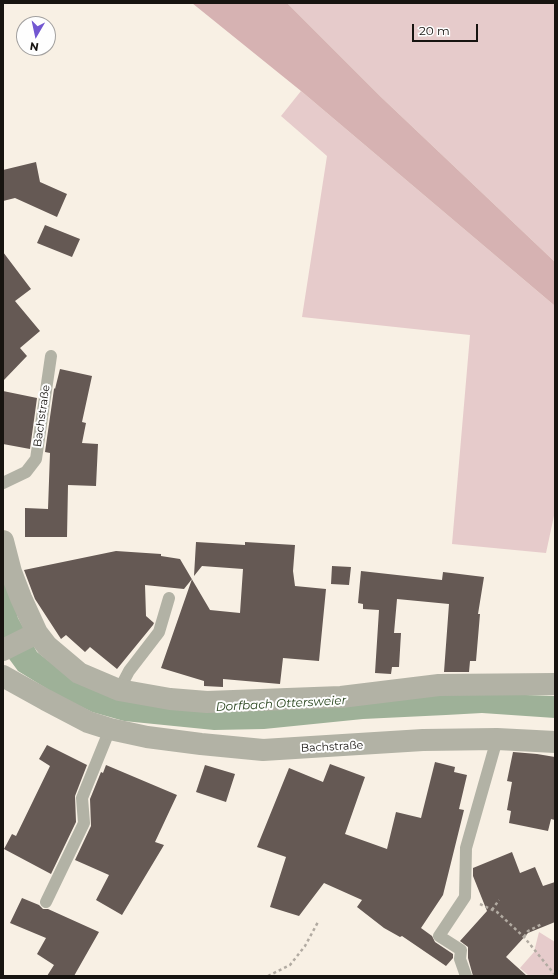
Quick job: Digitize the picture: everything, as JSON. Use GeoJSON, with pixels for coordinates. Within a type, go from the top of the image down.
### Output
{"type":"FeatureCollection","features":[{"type":"Feature","properties":{"kind":"street"},"geometry":{"type":"LineString","coordinates":[[3,541],[11,572],[34,634],[79,673],[119,690],[170,699],[214,702],[341,697],[439,685],[555,684]]}},
{"type":"Feature","properties":{"kind":"street"},"geometry":{"type":"LineString","coordinates":[[3,650],[34,634]]}},
{"type":"Feature","properties":{"kind":"street","name":"Bachstraße"},"geometry":{"type":"LineString","coordinates":[[3,676],[88,722],[110,729],[147,737],[263,750],[423,740],[496,739],[555,742]]}},
{"type":"Feature","properties":{"kind":"lane","name":"Bachstraße"},"geometry":{"type":"LineString","coordinates":[[3,483],[26,472],[36,459],[52,356]]}},
{"type":"Feature","properties":{"kind":"lane"},"geometry":{"type":"LineString","coordinates":[[119,690],[129,671],[158,632],[169,598]]}},
{"type":"Feature","properties":{"kind":"lane"},"geometry":{"type":"LineString","coordinates":[[46,902],[84,823],[82,798],[110,729]]}},
{"type":"Feature","properties":{"kind":"lane"},"geometry":{"type":"LineString","coordinates":[[466,976],[460,959],[461,950],[439,936],[465,897],[466,848],[496,739]]}},
{"type":"Feature","properties":{"kind":"path"},"geometry":{"type":"LineString","coordinates":[[465,897],[492,910],[524,937],[555,975]]}},
{"type":"Feature","properties":{"kind":"path"},"geometry":{"type":"LineString","coordinates":[[492,910],[499,900]]}},
{"type":"Feature","properties":{"kind":"path"},"geometry":{"type":"LineString","coordinates":[[268,976],[290,965],[306,946],[318,922]]}},
{"type":"Feature","properties":{"kind":"path"},"geometry":{"type":"LineString","coordinates":[[524,937],[528,931],[542,924]]}},
{"type":"Feature","properties":{"kind":"shaded area"},"geometry":{"type":"Polygon","coordinates":[[[192,3],[287,3],[381,97],[555,262],[555,306],[301,91],[192,3]]]}},
{"type":"Feature","properties":{"kind":"shaded area"},"geometry":{"type":"Polygon","coordinates":[[[287,3],[555,3],[555,262],[381,97],[287,3]]]}},
{"type":"Feature","properties":{"kind":"shaded area"},"geometry":{"type":"Polygon","coordinates":[[[301,91],[555,306],[555,511],[546,553],[452,544],[470,335],[302,317],[327,156],[281,116],[301,91]]]}},
{"type":"Feature","properties":{"kind":"shaded area"},"geometry":{"type":"Polygon","coordinates":[[[539,932],[555,942],[555,976],[529,976],[520,968],[534,952],[539,932]]]}},
{"type":"Feature","properties":{"kind":"water","name":"Dorfbach Ottersweier"},"geometry":{"type":"Polygon","coordinates":[[[3,564],[18,618],[37,652],[66,674],[124,700],[468,693],[555,696],[555,718],[482,713],[363,719],[264,729],[214,730],[124,721],[92,712],[57,695],[18,671],[7,656],[3,646],[3,564]]]}},
{"type":"Feature","properties":{"kind":"building"},"geometry":{"type":"Polygon","coordinates":[[[36,162],[40,182],[67,194],[57,217],[15,198],[3,201],[3,170],[36,162]]]}},
{"type":"Feature","properties":{"kind":"building"},"geometry":{"type":"Polygon","coordinates":[[[45,225],[80,239],[72,257],[37,243],[45,225]]]}},
{"type":"Feature","properties":{"kind":"building"},"geometry":{"type":"Polygon","coordinates":[[[3,252],[31,289],[15,301],[40,331],[20,348],[27,356],[3,381],[3,252]]]}},
{"type":"Feature","properties":{"kind":"building"},"geometry":{"type":"Polygon","coordinates":[[[60,369],[92,376],[82,422],[86,423],[82,443],[98,444],[96,486],[68,485],[67,537],[25,537],[25,508],[48,509],[50,453],[45,452],[54,388],[55,389],[60,369]]]}},
{"type":"Feature","properties":{"kind":"building"},"geometry":{"type":"Polygon","coordinates":[[[3,391],[37,398],[30,449],[3,444],[3,391]]]}},
{"type":"Feature","properties":{"kind":"building"},"geometry":{"type":"Polygon","coordinates":[[[196,542],[245,545],[245,542],[295,545],[293,571],[295,586],[326,589],[319,661],[283,658],[280,684],[223,679],[223,687],[204,686],[204,681],[161,668],[192,579],[210,610],[240,613],[243,569],[202,566],[194,576],[196,542]]]}},
{"type":"Feature","properties":{"kind":"building"},"geometry":{"type":"Polygon","coordinates":[[[116,551],[161,554],[161,556],[180,559],[192,579],[184,589],[145,585],[146,616],[154,623],[117,669],[90,647],[85,652],[66,635],[61,639],[35,599],[24,570],[116,551]]]}},
{"type":"Feature","properties":{"kind":"building"},"geometry":{"type":"Polygon","coordinates":[[[332,566],[351,567],[349,585],[331,584],[332,566]]]}},
{"type":"Feature","properties":{"kind":"building"},"geometry":{"type":"Polygon","coordinates":[[[361,571],[442,580],[443,572],[484,577],[478,614],[480,614],[476,661],[470,661],[469,672],[444,672],[449,604],[397,599],[394,633],[401,633],[399,667],[392,667],[391,674],[375,673],[379,610],[363,609],[363,604],[358,603],[361,571]]]}},
{"type":"Feature","properties":{"kind":"building"},"geometry":{"type":"Polygon","coordinates":[[[47,745],[87,765],[75,796],[76,822],[51,874],[4,849],[12,834],[16,836],[50,766],[39,759],[47,745]]]}},
{"type":"Feature","properties":{"kind":"building"},"geometry":{"type":"Polygon","coordinates":[[[513,752],[555,757],[555,820],[551,819],[548,831],[509,823],[511,811],[507,810],[512,782],[507,781],[513,752]]]}},
{"type":"Feature","properties":{"kind":"building"},"geometry":{"type":"Polygon","coordinates":[[[435,762],[455,767],[454,772],[467,775],[459,809],[464,810],[443,895],[421,928],[432,936],[435,942],[453,954],[453,958],[446,966],[402,936],[400,937],[384,928],[357,907],[362,900],[324,883],[299,916],[270,907],[286,857],[257,847],[289,768],[323,782],[330,764],[365,777],[345,834],[387,849],[396,812],[421,818],[435,762]]]}},
{"type":"Feature","properties":{"kind":"building"},"geometry":{"type":"Polygon","coordinates":[[[106,765],[177,795],[155,842],[164,845],[122,915],[96,900],[109,875],[75,860],[91,826],[90,799],[101,772],[103,773],[106,765]]]}},
{"type":"Feature","properties":{"kind":"building"},"geometry":{"type":"Polygon","coordinates":[[[205,765],[235,774],[226,802],[196,792],[205,765]]]}},
{"type":"Feature","properties":{"kind":"building"},"geometry":{"type":"Polygon","coordinates":[[[512,852],[520,873],[535,867],[543,886],[555,882],[555,922],[528,933],[506,957],[527,976],[473,976],[468,958],[468,947],[460,941],[487,911],[473,876],[473,868],[512,852]]]}},
{"type":"Feature","properties":{"kind":"building"},"geometry":{"type":"Polygon","coordinates":[[[22,898],[39,905],[43,909],[48,909],[99,932],[74,976],[47,976],[54,965],[37,954],[46,938],[10,923],[22,898]]]}}]}
